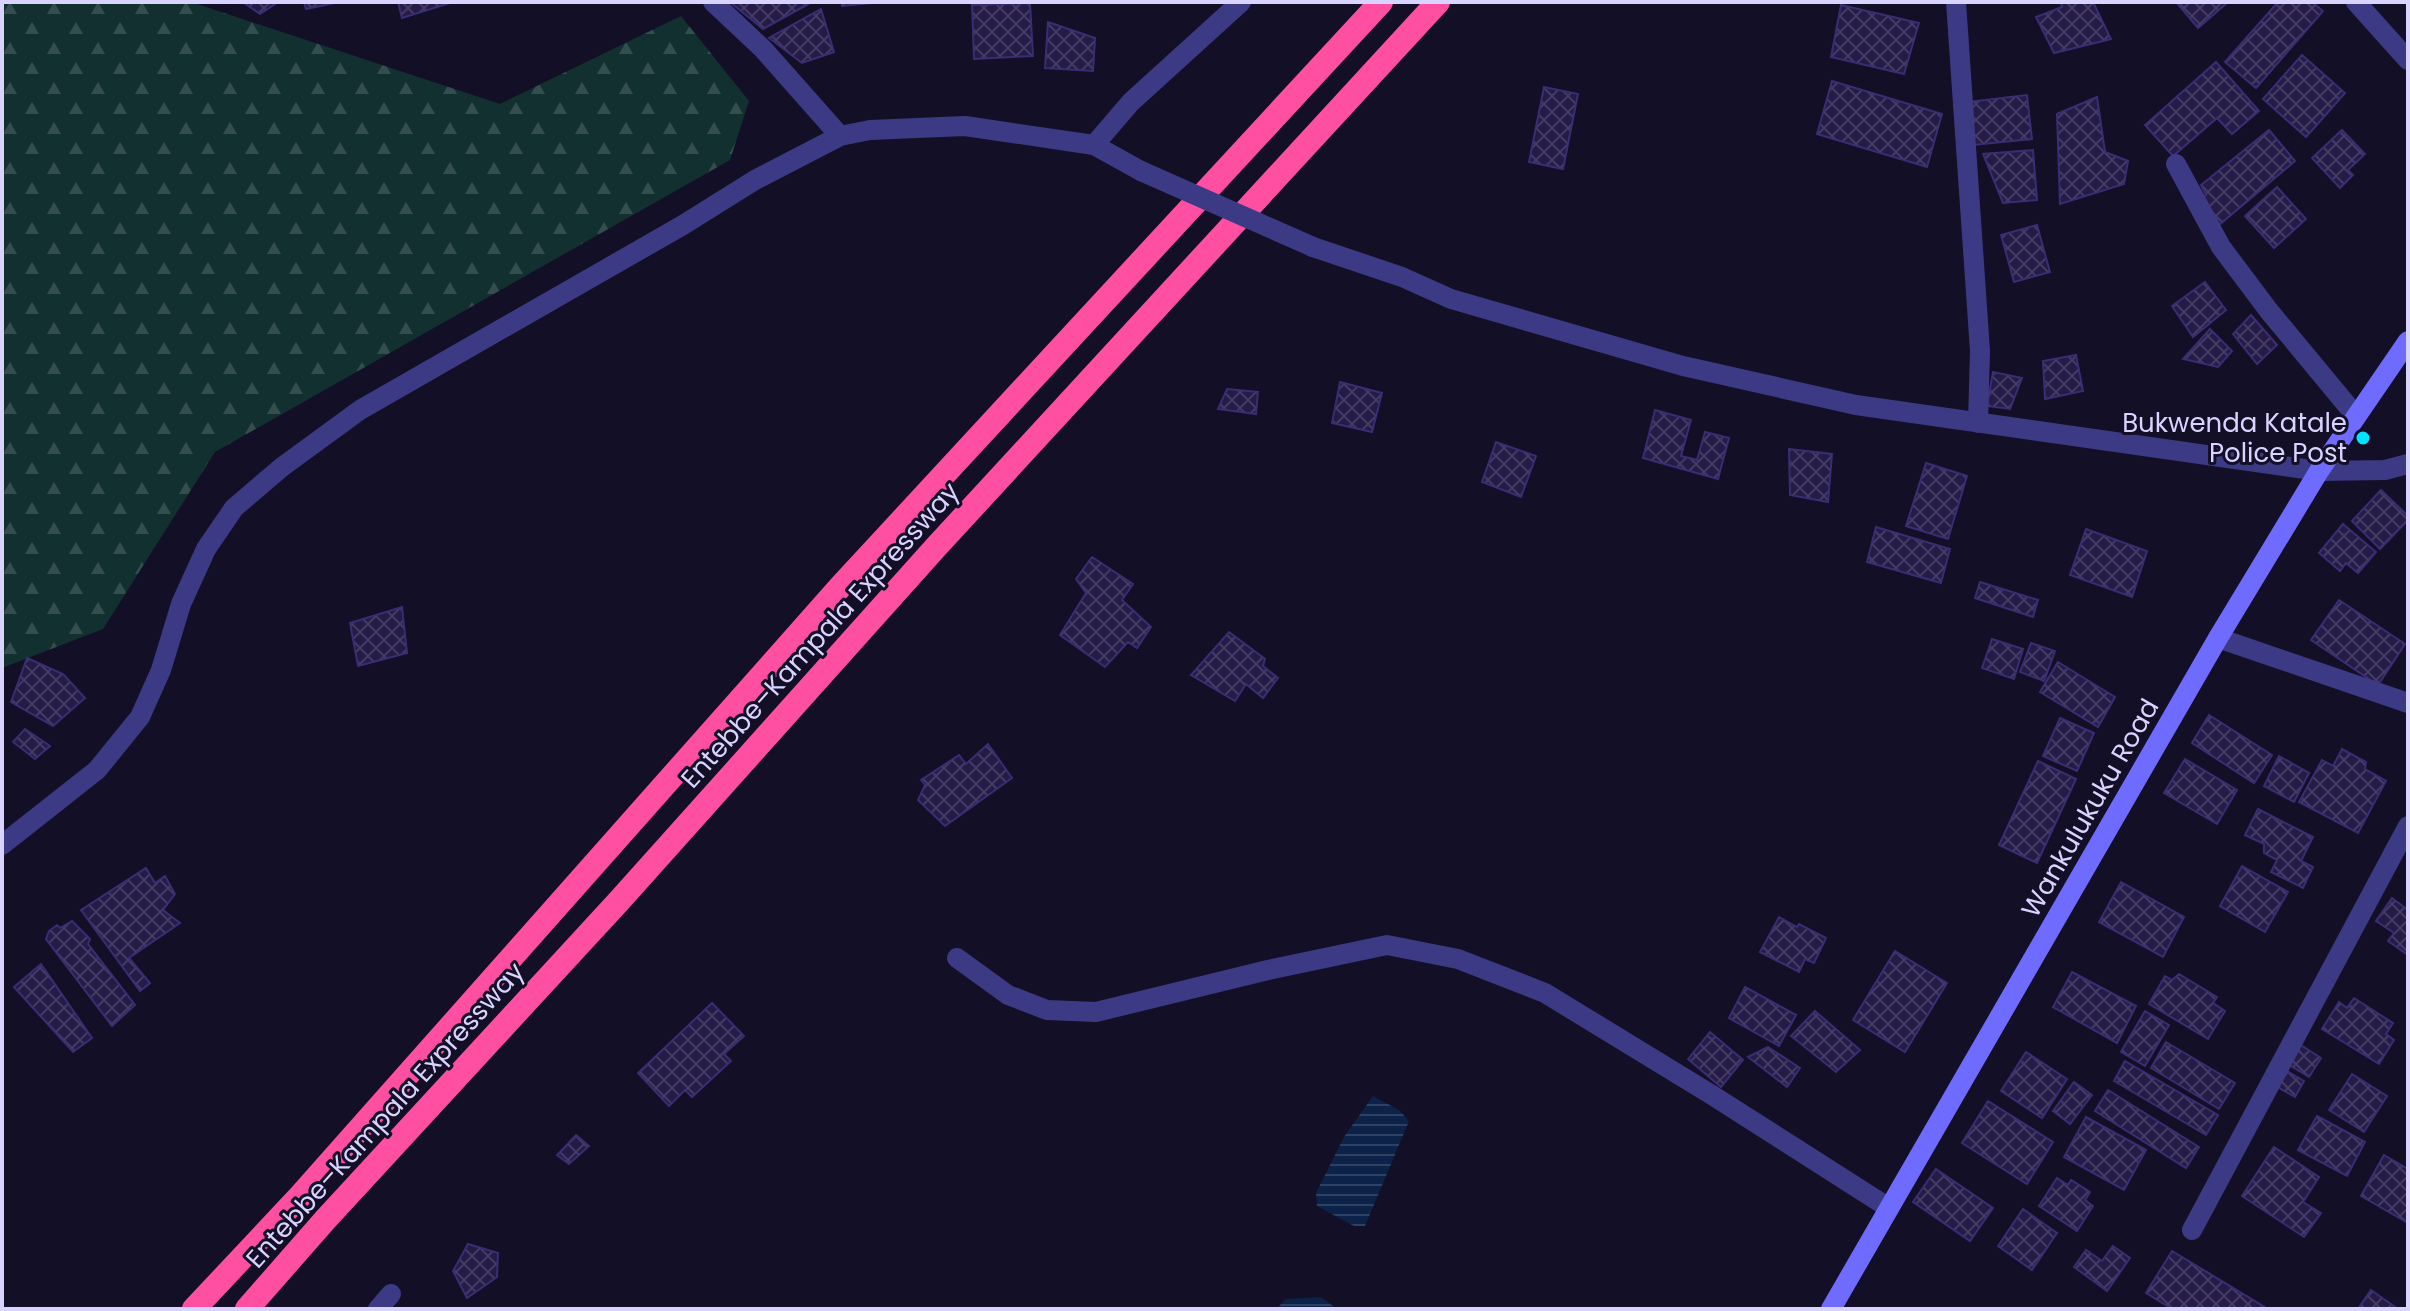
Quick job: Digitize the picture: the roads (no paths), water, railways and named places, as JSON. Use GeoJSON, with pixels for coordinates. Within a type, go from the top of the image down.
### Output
{"type":"FeatureCollection","features":[{"type":"Feature","properties":{"kind":"highway","name":"Entebbe–Kampala Expressway"},"geometry":{"type":"LineString","coordinates":[[194,1309],[301,1195],[840,587],[1381,2]]}},
{"type":"Feature","properties":{"kind":"highway","name":"Entebbe–Kampala Expressway"},"geometry":{"type":"LineString","coordinates":[[247,1309],[936,547],[1438,2]]}},
{"type":"Feature","properties":{"kind":"main road","name":"Wankulukuku Road"},"geometry":{"type":"LineString","coordinates":[[1832,1308],[2218,638],[2319,471],[2408,341]]}},
{"type":"Feature","properties":{"kind":"street"},"geometry":{"type":"LineString","coordinates":[[713,2],[763,49],[840,136]]}},
{"type":"Feature","properties":{"kind":"street"},"geometry":{"type":"LineString","coordinates":[[1094,145],[1131,102],[1241,2]]}},
{"type":"Feature","properties":{"kind":"street"},"geometry":{"type":"LineString","coordinates":[[1956,2],[1980,351],[1978,423]]}},
{"type":"Feature","properties":{"kind":"street"},"geometry":{"type":"LineString","coordinates":[[2356,2],[2408,60]]}},
{"type":"Feature","properties":{"kind":"street"},"geometry":{"type":"LineString","coordinates":[[2,845],[97,770],[140,717],[161,670],[181,604],[206,549],[234,508],[282,467],[360,410],[683,225],[755,180],[840,136],[870,130],[965,126],[1094,145],[1141,171],[1313,247],[1402,277],[1451,299],[1683,366],[1856,405],[2319,471],[2385,470],[2408,464]]}},
{"type":"Feature","properties":{"kind":"street"},"geometry":{"type":"LineString","coordinates":[[2176,164],[2221,247],[2269,311],[2356,416]]}},
{"type":"Feature","properties":{"kind":"street"},"geometry":{"type":"LineString","coordinates":[[2218,638],[2408,703]]}},
{"type":"Feature","properties":{"kind":"street"},"geometry":{"type":"LineString","coordinates":[[2192,1230],[2408,826]]}},
{"type":"Feature","properties":{"kind":"street"},"geometry":{"type":"LineString","coordinates":[[957,958],[980,978],[1021,1000],[1047,1010],[1096,1012],[1387,945],[1458,959],[1545,993],[1889,1208]]}},
{"type":"Feature","properties":{"kind":"water"},"geometry":{"type":"Polygon","coordinates":[[[1373,1096],[1399,1110],[1409,1121],[1365,1226],[1354,1226],[1317,1206],[1316,1193],[1344,1137],[1373,1096]]]}},
{"type":"Feature","properties":{"kind":"water"},"geometry":{"type":"Polygon","coordinates":[[[1321,1297],[1337,1309],[1276,1309],[1286,1299],[1321,1297]]]}},
{"type":"Feature","properties":{"kind":"place","name":"Bukwenda Katale Police Post"},"geometry":{"type":"Point","coordinates":[2363,438]}}]}
